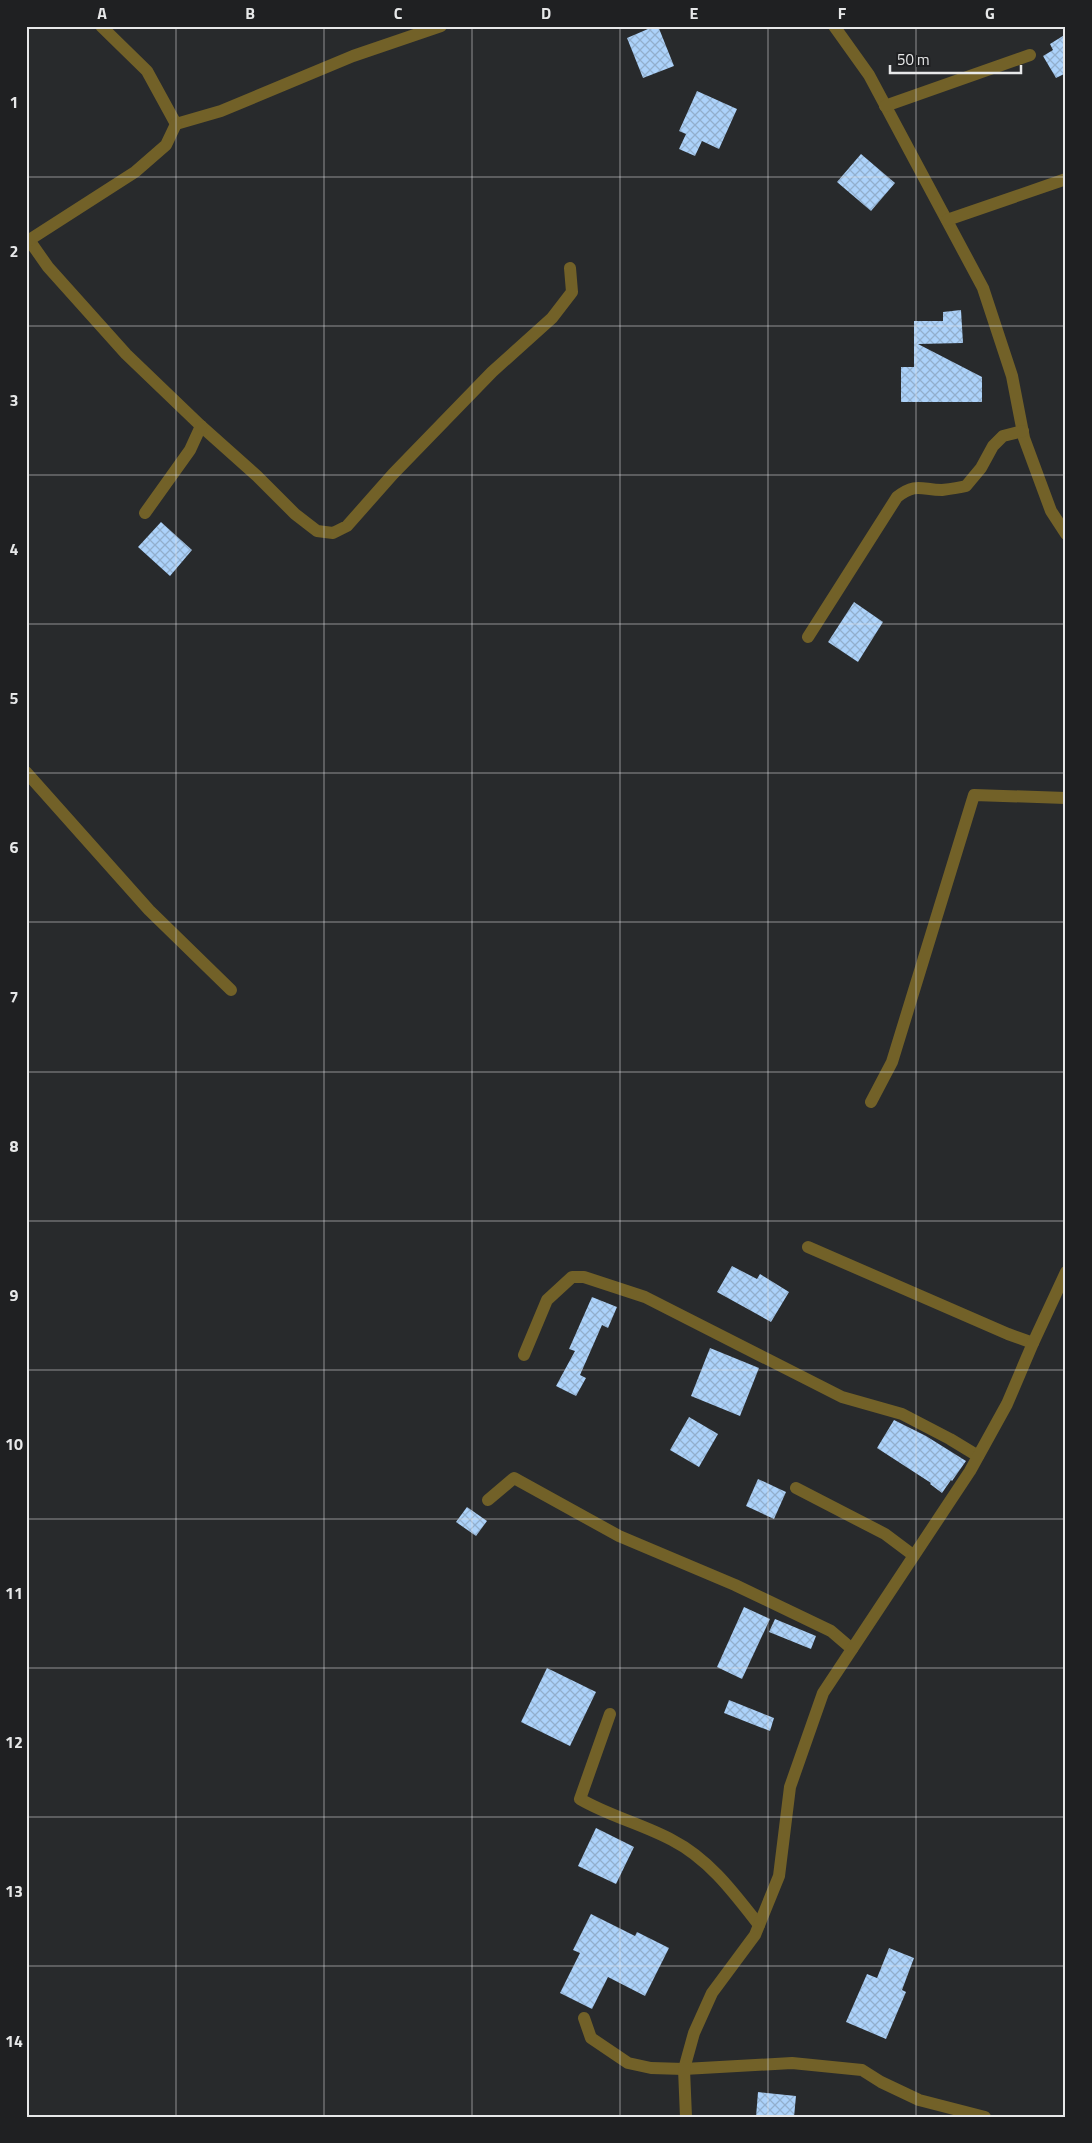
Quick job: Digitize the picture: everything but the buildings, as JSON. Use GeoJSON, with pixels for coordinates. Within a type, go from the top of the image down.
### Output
{"type":"FeatureCollection","features":[{"type":"Feature","properties":{"kind":"street"},"geometry":{"type":"LineString","coordinates":[[101,26],[147,71],[176,124]]}},
{"type":"Feature","properties":{"kind":"street"},"geometry":{"type":"LineString","coordinates":[[441,26],[353,56],[221,111],[176,124],[166,144],[135,172],[28,241],[48,267],[126,354],[201,426],[257,476],[295,514],[317,531],[333,533],[347,526],[393,474],[492,372],[552,318],[572,292],[570,268]]}},
{"type":"Feature","properties":{"kind":"street"},"geometry":{"type":"LineString","coordinates":[[834,26],[869,75],[983,288],[1012,376],[1023,431],[1051,511],[1066,534]]}},
{"type":"Feature","properties":{"kind":"street"},"geometry":{"type":"LineString","coordinates":[[885,106],[1030,55]]}},
{"type":"Feature","properties":{"kind":"street"},"geometry":{"type":"LineString","coordinates":[[947,220],[1066,179]]}},
{"type":"Feature","properties":{"kind":"street"},"geometry":{"type":"LineString","coordinates":[[145,513],[190,450],[201,426]]}},
{"type":"Feature","properties":{"kind":"street"},"geometry":{"type":"LineString","coordinates":[[808,637],[898,497],[907,489],[942,490],[966,486],[981,468],[993,446],[1003,436],[1023,431]]}},
{"type":"Feature","properties":{"kind":"street"},"geometry":{"type":"LineString","coordinates":[[26,772],[149,910],[231,990]]}},
{"type":"Feature","properties":{"kind":"street"},"geometry":{"type":"LineString","coordinates":[[871,1102],[892,1062],[974,795],[1066,798]]}},
{"type":"Feature","properties":{"kind":"street"},"geometry":{"type":"LineString","coordinates":[[808,1247],[1008,1334],[1033,1343]]}},
{"type":"Feature","properties":{"kind":"street"},"geometry":{"type":"LineString","coordinates":[[686,2117],[684,2069],[694,2033],[712,1993],[755,1935],[779,1876],[790,1787],[824,1693],[978,1456],[1007,1404],[1066,1272]]}},
{"type":"Feature","properties":{"kind":"street"},"geometry":{"type":"LineString","coordinates":[[524,1355],[547,1300],[572,1277],[584,1277],[645,1297],[842,1397],[902,1414],[950,1438],[978,1456]]}},
{"type":"Feature","properties":{"kind":"street"},"geometry":{"type":"LineString","coordinates":[[488,1500],[514,1478],[619,1536],[735,1585],[831,1630],[852,1649]]}},
{"type":"Feature","properties":{"kind":"street"},"geometry":{"type":"LineString","coordinates":[[796,1488],[885,1534],[913,1555]]}},
{"type":"Feature","properties":{"kind":"street"},"geometry":{"type":"LineString","coordinates":[[610,1714],[580,1799],[597,1809],[672,1840],[705,1862],[730,1888],[759,1925]]}},
{"type":"Feature","properties":{"kind":"street"},"geometry":{"type":"LineString","coordinates":[[584,2018],[591,2038],[609,2052],[628,2063],[651,2068],[684,2069],[792,2063],[862,2070],[881,2082],[919,2100],[985,2117]]}}]}
